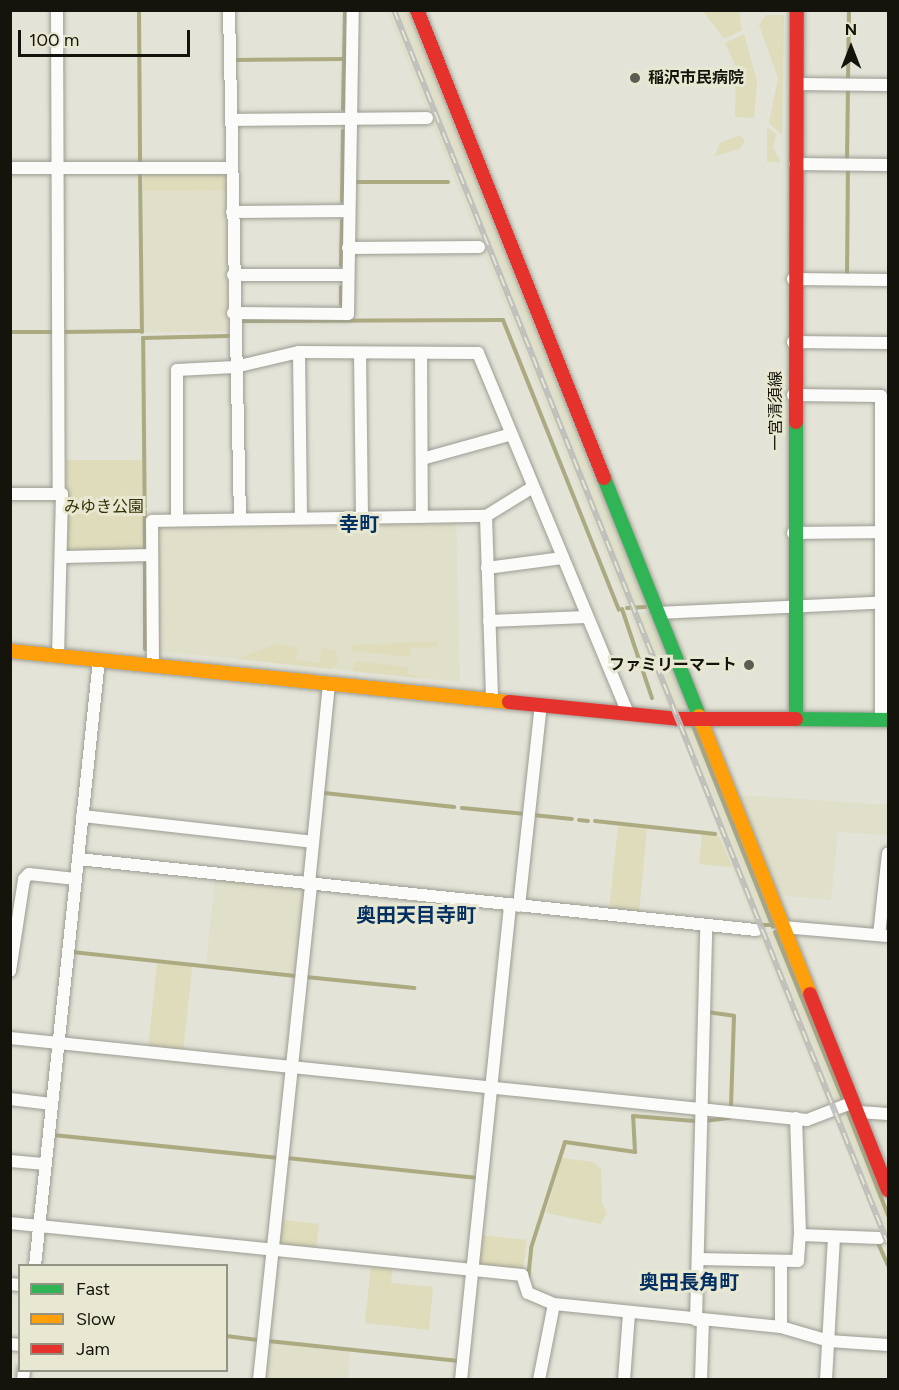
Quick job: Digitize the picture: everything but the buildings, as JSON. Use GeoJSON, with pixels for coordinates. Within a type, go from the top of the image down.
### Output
{"type":"FeatureCollection","features":[{"type":"Feature","properties":{"kind":"street"},"geometry":{"type":"LineString","coordinates":[[57,10],[59,494],[63,557],[58,656]]}},
{"type":"Feature","properties":{"kind":"street"},"geometry":{"type":"LineString","coordinates":[[229,10],[233,314],[240,519]]}},
{"type":"Feature","properties":{"kind":"street"},"geometry":{"type":"LineString","coordinates":[[233,314],[348,314],[352,10]]}},
{"type":"Feature","properties":{"kind":"street"},"geometry":{"type":"LineString","coordinates":[[417,10],[888,1190]]}},
{"type":"Feature","properties":{"kind":"street","name":"一宮清須線"},"geometry":{"type":"LineString","coordinates":[[796,719],[793,279],[797,10]]}},
{"type":"Feature","properties":{"kind":"street"},"geometry":{"type":"LineString","coordinates":[[796,84],[888,85]]}},
{"type":"Feature","properties":{"kind":"street"},"geometry":{"type":"LineString","coordinates":[[231,120],[428,118]]}},
{"type":"Feature","properties":{"kind":"street"},"geometry":{"type":"LineString","coordinates":[[795,164],[888,165]]}},
{"type":"Feature","properties":{"kind":"street"},"geometry":{"type":"LineString","coordinates":[[10,168],[231,168]]}},
{"type":"Feature","properties":{"kind":"street"},"geometry":{"type":"LineString","coordinates":[[232,212],[348,211]]}},
{"type":"Feature","properties":{"kind":"street"},"geometry":{"type":"LineString","coordinates":[[348,248],[479,248]]}},
{"type":"Feature","properties":{"kind":"street"},"geometry":{"type":"LineString","coordinates":[[233,275],[347,275]]}},
{"type":"Feature","properties":{"kind":"street"},"geometry":{"type":"LineString","coordinates":[[793,279],[888,280]]}},
{"type":"Feature","properties":{"kind":"street"},"geometry":{"type":"LineString","coordinates":[[793,342],[888,343]]}},
{"type":"Feature","properties":{"kind":"street"},"geometry":{"type":"LineString","coordinates":[[299,352],[301,518]]}},
{"type":"Feature","properties":{"kind":"street"},"geometry":{"type":"LineString","coordinates":[[177,520],[177,369],[235,367],[299,352],[478,353],[628,714]]}},
{"type":"Feature","properties":{"kind":"street"},"geometry":{"type":"LineString","coordinates":[[360,353],[362,518]]}},
{"type":"Feature","properties":{"kind":"street"},"geometry":{"type":"LineString","coordinates":[[421,353],[422,517]]}},
{"type":"Feature","properties":{"kind":"street"},"geometry":{"type":"LineString","coordinates":[[10,651],[628,714],[699,719],[885,720],[885,532],[881,396],[793,395]]}},
{"type":"Feature","properties":{"kind":"street"},"geometry":{"type":"LineString","coordinates":[[422,459],[512,434]]}},
{"type":"Feature","properties":{"kind":"street"},"geometry":{"type":"LineString","coordinates":[[153,665],[152,521],[486,516],[533,487]]}},
{"type":"Feature","properties":{"kind":"street"},"geometry":{"type":"LineString","coordinates":[[10,494],[59,494]]}},
{"type":"Feature","properties":{"kind":"street"},"geometry":{"type":"LineString","coordinates":[[486,516],[492,700]]}},
{"type":"Feature","properties":{"kind":"street"},"geometry":{"type":"LineString","coordinates":[[793,533],[885,532]]}},
{"type":"Feature","properties":{"kind":"street"},"geometry":{"type":"LineString","coordinates":[[63,557],[152,555]]}},
{"type":"Feature","properties":{"kind":"street"},"geometry":{"type":"LineString","coordinates":[[487,568],[562,558]]}},
{"type":"Feature","properties":{"kind":"street"},"geometry":{"type":"LineString","coordinates":[[657,613],[885,602]]}},
{"type":"Feature","properties":{"kind":"street"},"geometry":{"type":"LineString","coordinates":[[489,621],[586,617]]}},
{"type":"Feature","properties":{"kind":"street"},"geometry":{"type":"LineString","coordinates":[[35,1264],[99,660]]}},
{"type":"Feature","properties":{"kind":"street"},"geometry":{"type":"LineString","coordinates":[[260,1380],[329,683]]}},
{"type":"Feature","properties":{"kind":"street"},"geometry":{"type":"LineString","coordinates":[[461,1380],[491,1088],[541,705]]}},
{"type":"Feature","properties":{"kind":"street"},"geometry":{"type":"LineString","coordinates":[[82,816],[313,842]]}},
{"type":"Feature","properties":{"kind":"street"},"geometry":{"type":"LineString","coordinates":[[783,927],[884,935],[888,853]]}},
{"type":"Feature","properties":{"kind":"street"},"geometry":{"type":"LineString","coordinates":[[78,859],[756,930]]}},
{"type":"Feature","properties":{"kind":"street"},"geometry":{"type":"LineString","coordinates":[[10,971],[16,904],[29,874],[76,879]]}},
{"type":"Feature","properties":{"kind":"street"},"geometry":{"type":"LineString","coordinates":[[701,1380],[698,1259],[699,1110],[706,925]]}},
{"type":"Feature","properties":{"kind":"street"},"geometry":{"type":"LineString","coordinates":[[10,1038],[699,1110],[796,1118],[856,1107],[888,1114]]}},
{"type":"Feature","properties":{"kind":"street"},"geometry":{"type":"LineString","coordinates":[[10,1099],[52,1104]]}},
{"type":"Feature","properties":{"kind":"street"},"geometry":{"type":"LineString","coordinates":[[698,1259],[798,1261],[800,1235],[796,1118]]}},
{"type":"Feature","properties":{"kind":"street"},"geometry":{"type":"LineString","coordinates":[[10,1161],[46,1164]]}},
{"type":"Feature","properties":{"kind":"street"},"geometry":{"type":"LineString","coordinates":[[10,1223],[522,1275],[528,1293],[554,1304],[629,1314],[781,1328],[829,1341],[888,1345]]}},
{"type":"Feature","properties":{"kind":"street"},"geometry":{"type":"LineString","coordinates":[[800,1235],[879,1238]]}},
{"type":"Feature","properties":{"kind":"street"},"geometry":{"type":"LineString","coordinates":[[826,1380],[834,1237]]}},
{"type":"Feature","properties":{"kind":"street"},"geometry":{"type":"LineString","coordinates":[[781,1261],[781,1328]]}},
{"type":"Feature","properties":{"kind":"street"},"geometry":{"type":"LineString","coordinates":[[539,1380],[554,1304]]}},
{"type":"Feature","properties":{"kind":"street"},"geometry":{"type":"LineString","coordinates":[[624,1380],[629,1314]]}},
{"type":"Feature","properties":{"kind":"shaded area"},"geometry":{"type":"Polygon","coordinates":[[[387,11],[408,11],[645,605],[626,606],[387,11]]]}},
{"type":"Feature","properties":{"kind":"shaded area"},"geometry":{"type":"Polygon","coordinates":[[[227,190],[228,331],[144,332],[143,191],[227,190]]]}},
{"type":"Feature","properties":{"kind":"shaded area"},"geometry":{"type":"Polygon","coordinates":[[[456,521],[460,682],[158,651],[157,525],[456,521]]]}},
{"type":"Feature","properties":{"kind":"shaded area"},"geometry":{"type":"Polygon","coordinates":[[[629,613],[648,613],[686,711],[668,710],[629,613]]]}},
{"type":"Feature","properties":{"kind":"shaded area"},"geometry":{"type":"Polygon","coordinates":[[[677,725],[692,725],[771,923],[754,923],[677,725]]]}},
{"type":"Feature","properties":{"kind":"shaded area"},"geometry":{"type":"Polygon","coordinates":[[[738,795],[888,805],[888,835],[838,832],[831,900],[778,895],[738,795]]]}},
{"type":"Feature","properties":{"kind":"shaded area"},"geometry":{"type":"Polygon","coordinates":[[[215,879],[306,889],[297,973],[206,964],[215,879]]]}},
{"type":"Feature","properties":{"kind":"shaded area"},"geometry":{"type":"Polygon","coordinates":[[[757,932],[774,932],[843,1103],[829,1109],[757,932]]]}},
{"type":"Feature","properties":{"kind":"shaded area"},"geometry":{"type":"Polygon","coordinates":[[[846,1111],[888,1217],[888,1236],[881,1236],[832,1116],[846,1111]]]}},
{"type":"Feature","properties":{"kind":"shaded area"},"geometry":{"type":"Polygon","coordinates":[[[269,1342],[350,1351],[348,1379],[265,1379],[269,1342]]]}},
{"type":"Feature","properties":{"kind":"green space"},"geometry":{"type":"Polygon","coordinates":[[[703,11],[739,11],[742,30],[724,39],[703,11]]]}},
{"type":"Feature","properties":{"kind":"green space"},"geometry":{"type":"Polygon","coordinates":[[[766,15],[784,15],[782,135],[769,123],[778,78],[759,25],[766,15]]]}},
{"type":"Feature","properties":{"kind":"green space"},"geometry":{"type":"Polygon","coordinates":[[[744,34],[757,82],[754,118],[735,117],[736,67],[725,43],[744,34]]]}},
{"type":"Feature","properties":{"kind":"green space"},"geometry":{"type":"Polygon","coordinates":[[[767,127],[776,134],[773,148],[781,162],[767,162],[767,127]]]}},
{"type":"Feature","properties":{"kind":"green space"},"geometry":{"type":"Polygon","coordinates":[[[740,135],[745,141],[739,149],[715,156],[720,143],[740,135]]]}},
{"type":"Feature","properties":{"kind":"green space"},"geometry":{"type":"Polygon","coordinates":[[[143,170],[228,172],[228,190],[143,191],[143,170]]]}},
{"type":"Feature","properties":{"kind":"green space","name":"みゆき公園"},"geometry":{"type":"Polygon","coordinates":[[[66,460],[142,460],[143,553],[67,555],[66,460]]]}},
{"type":"Feature","properties":{"kind":"green space"},"geometry":{"type":"Polygon","coordinates":[[[438,641],[436,647],[410,648],[410,657],[353,651],[352,645],[438,641]]]}},
{"type":"Feature","properties":{"kind":"green space"},"geometry":{"type":"Polygon","coordinates":[[[276,644],[299,648],[296,660],[320,663],[322,648],[336,650],[338,662],[332,669],[238,659],[276,644]]]}},
{"type":"Feature","properties":{"kind":"green space"},"geometry":{"type":"Polygon","coordinates":[[[355,661],[408,667],[408,674],[430,679],[352,671],[355,661]]]}},
{"type":"Feature","properties":{"kind":"green space"},"geometry":{"type":"Polygon","coordinates":[[[618,826],[647,829],[639,913],[609,910],[618,826]]]}},
{"type":"Feature","properties":{"kind":"green space"},"geometry":{"type":"Polygon","coordinates":[[[702,834],[719,836],[732,867],[699,864],[702,834]]]}},
{"type":"Feature","properties":{"kind":"green space"},"geometry":{"type":"Polygon","coordinates":[[[157,963],[192,967],[183,1053],[148,1049],[157,963]]]}},
{"type":"Feature","properties":{"kind":"green space"},"geometry":{"type":"Polygon","coordinates":[[[562,1158],[593,1162],[601,1169],[602,1203],[607,1213],[601,1224],[546,1213],[562,1158]]]}},
{"type":"Feature","properties":{"kind":"green space"},"geometry":{"type":"Polygon","coordinates":[[[283,1220],[319,1224],[316,1251],[280,1247],[283,1220]]]}},
{"type":"Feature","properties":{"kind":"green space"},"geometry":{"type":"Polygon","coordinates":[[[481,1235],[527,1240],[523,1269],[478,1268],[481,1235]]]}},
{"type":"Feature","properties":{"kind":"green space"},"geometry":{"type":"Polygon","coordinates":[[[371,1263],[393,1265],[391,1283],[433,1287],[429,1330],[365,1323],[371,1263]]]}},
{"type":"Feature","properties":{"kind":"waterway"},"geometry":{"type":"LineString","coordinates":[[139,10],[140,164]]}},
{"type":"Feature","properties":{"kind":"waterway"},"geometry":{"type":"LineString","coordinates":[[343,109],[345,10]]}},
{"type":"Feature","properties":{"kind":"waterway"},"geometry":{"type":"LineString","coordinates":[[848,81],[849,13]]}},
{"type":"Feature","properties":{"kind":"waterway"},"geometry":{"type":"LineString","coordinates":[[234,60],[344,59]]}},
{"type":"Feature","properties":{"kind":"waterway"},"geometry":{"type":"LineString","coordinates":[[847,159],[848,90]]}},
{"type":"Feature","properties":{"kind":"waterway"},"geometry":{"type":"LineString","coordinates":[[342,201],[343,131]]}},
{"type":"Feature","properties":{"kind":"waterway"},"geometry":{"type":"LineString","coordinates":[[847,275],[848,170]]}},
{"type":"Feature","properties":{"kind":"waterway"},"geometry":{"type":"LineString","coordinates":[[140,171],[142,332]]}},
{"type":"Feature","properties":{"kind":"waterway"},"geometry":{"type":"LineString","coordinates":[[354,182],[448,182]]}},
{"type":"Feature","properties":{"kind":"waterway"},"geometry":{"type":"LineString","coordinates":[[341,265],[342,221]]}},
{"type":"Feature","properties":{"kind":"waterway"},"geometry":{"type":"LineString","coordinates":[[341,287],[341,304]]}},
{"type":"Feature","properties":{"kind":"waterway"},"geometry":{"type":"LineString","coordinates":[[241,321],[503,320],[619,610]]}},
{"type":"Feature","properties":{"kind":"waterway"},"geometry":{"type":"LineString","coordinates":[[62,332],[142,331]]}},
{"type":"Feature","properties":{"kind":"waterway"},"geometry":{"type":"LineString","coordinates":[[10,332],[54,332]]}},
{"type":"Feature","properties":{"kind":"waterway"},"geometry":{"type":"LineString","coordinates":[[145,549],[143,338],[228,336]]}},
{"type":"Feature","properties":{"kind":"waterway"},"geometry":{"type":"LineString","coordinates":[[145,561],[145,649]]}},
{"type":"Feature","properties":{"kind":"waterway"},"geometry":{"type":"LineString","coordinates":[[627,608],[645,607]]}},
{"type":"Feature","properties":{"kind":"waterway"},"geometry":{"type":"LineString","coordinates":[[622,609],[652,698]]}},
{"type":"Feature","properties":{"kind":"waterway"},"geometry":{"type":"LineString","coordinates":[[693,726],[773,927]]}},
{"type":"Feature","properties":{"kind":"waterway"},"geometry":{"type":"LineString","coordinates":[[324,793],[454,807]]}},
{"type":"Feature","properties":{"kind":"waterway"},"geometry":{"type":"LineString","coordinates":[[462,808],[526,814]]}},
{"type":"Feature","properties":{"kind":"waterway"},"geometry":{"type":"LineString","coordinates":[[533,815],[572,819]]}},
{"type":"Feature","properties":{"kind":"waterway"},"geometry":{"type":"LineString","coordinates":[[579,820],[588,821]]}},
{"type":"Feature","properties":{"kind":"waterway"},"geometry":{"type":"LineString","coordinates":[[595,821],[715,834]]}},
{"type":"Feature","properties":{"kind":"waterway"},"geometry":{"type":"LineString","coordinates":[[756,925],[772,925]]}},
{"type":"Feature","properties":{"kind":"waterway"},"geometry":{"type":"LineString","coordinates":[[775,932],[844,1102]]}},
{"type":"Feature","properties":{"kind":"waterway"},"geometry":{"type":"LineString","coordinates":[[72,952],[296,976]]}},
{"type":"Feature","properties":{"kind":"waterway"},"geometry":{"type":"LineString","coordinates":[[306,977],[414,988]]}},
{"type":"Feature","properties":{"kind":"waterway"},"geometry":{"type":"LineString","coordinates":[[707,1012],[734,1016],[731,1106]]}},
{"type":"Feature","properties":{"kind":"waterway"},"geometry":{"type":"LineString","coordinates":[[847,1110],[888,1215]]}},
{"type":"Feature","properties":{"kind":"waterway"},"geometry":{"type":"LineString","coordinates":[[528,1279],[531,1248],[565,1142],[635,1152],[633,1116],[695,1121]]}},
{"type":"Feature","properties":{"kind":"waterway"},"geometry":{"type":"LineString","coordinates":[[704,1121],[730,1118]]}},
{"type":"Feature","properties":{"kind":"waterway"},"geometry":{"type":"LineString","coordinates":[[53,1135],[279,1158]]}},
{"type":"Feature","properties":{"kind":"waterway"},"geometry":{"type":"LineString","coordinates":[[287,1158],[478,1178]]}},
{"type":"Feature","properties":{"kind":"waterway"},"geometry":{"type":"LineString","coordinates":[[878,1243],[888,1265]]}},
{"type":"Feature","properties":{"kind":"waterway"},"geometry":{"type":"LineString","coordinates":[[228,1336],[260,1340]]}},
{"type":"Feature","properties":{"kind":"waterway"},"geometry":{"type":"LineString","coordinates":[[268,1341],[459,1361]]}},
{"type":"Feature","properties":{"kind":"railway"},"geometry":{"type":"LineString","coordinates":[[394,10],[888,1244]]}},
{"type":"Feature","properties":{"kind":"traffic: fast"},"geometry":{"type":"LineString","coordinates":[[796,422],[796,719],[888,720]]}},
{"type":"Feature","properties":{"kind":"traffic: fast"},"geometry":{"type":"LineString","coordinates":[[604,478],[699,716]]}},
{"type":"Feature","properties":{"kind":"traffic: slow"},"geometry":{"type":"LineString","coordinates":[[10,651],[509,702]]}},
{"type":"Feature","properties":{"kind":"traffic: slow"},"geometry":{"type":"LineString","coordinates":[[699,716],[810,994]]}},
{"type":"Feature","properties":{"kind":"traffic: jam"},"geometry":{"type":"LineString","coordinates":[[417,10],[604,478]]}},
{"type":"Feature","properties":{"kind":"traffic: jam"},"geometry":{"type":"LineString","coordinates":[[796,422],[797,10]]}},
{"type":"Feature","properties":{"kind":"traffic: jam"},"geometry":{"type":"LineString","coordinates":[[509,702],[678,719],[796,719]]}},
{"type":"Feature","properties":{"kind":"traffic: jam"},"geometry":{"type":"LineString","coordinates":[[810,994],[888,1190]]}},
{"type":"Feature","properties":{"kind":"place","name":"稲沢市民病院"},"geometry":{"type":"Point","coordinates":[635,78]}},
{"type":"Feature","properties":{"kind":"place","name":"ファミリーマート"},"geometry":{"type":"Point","coordinates":[749,665]}},
{"type":"Feature","properties":{"kind":"district","name":"幸町"},"geometry":{"type":"Point","coordinates":[359,524]}},
{"type":"Feature","properties":{"kind":"district","name":"奥田天目寺町"},"geometry":{"type":"Point","coordinates":[416,915]}},
{"type":"Feature","properties":{"kind":"district","name":"奥田長角町"},"geometry":{"type":"Point","coordinates":[689,1282]}}]}
